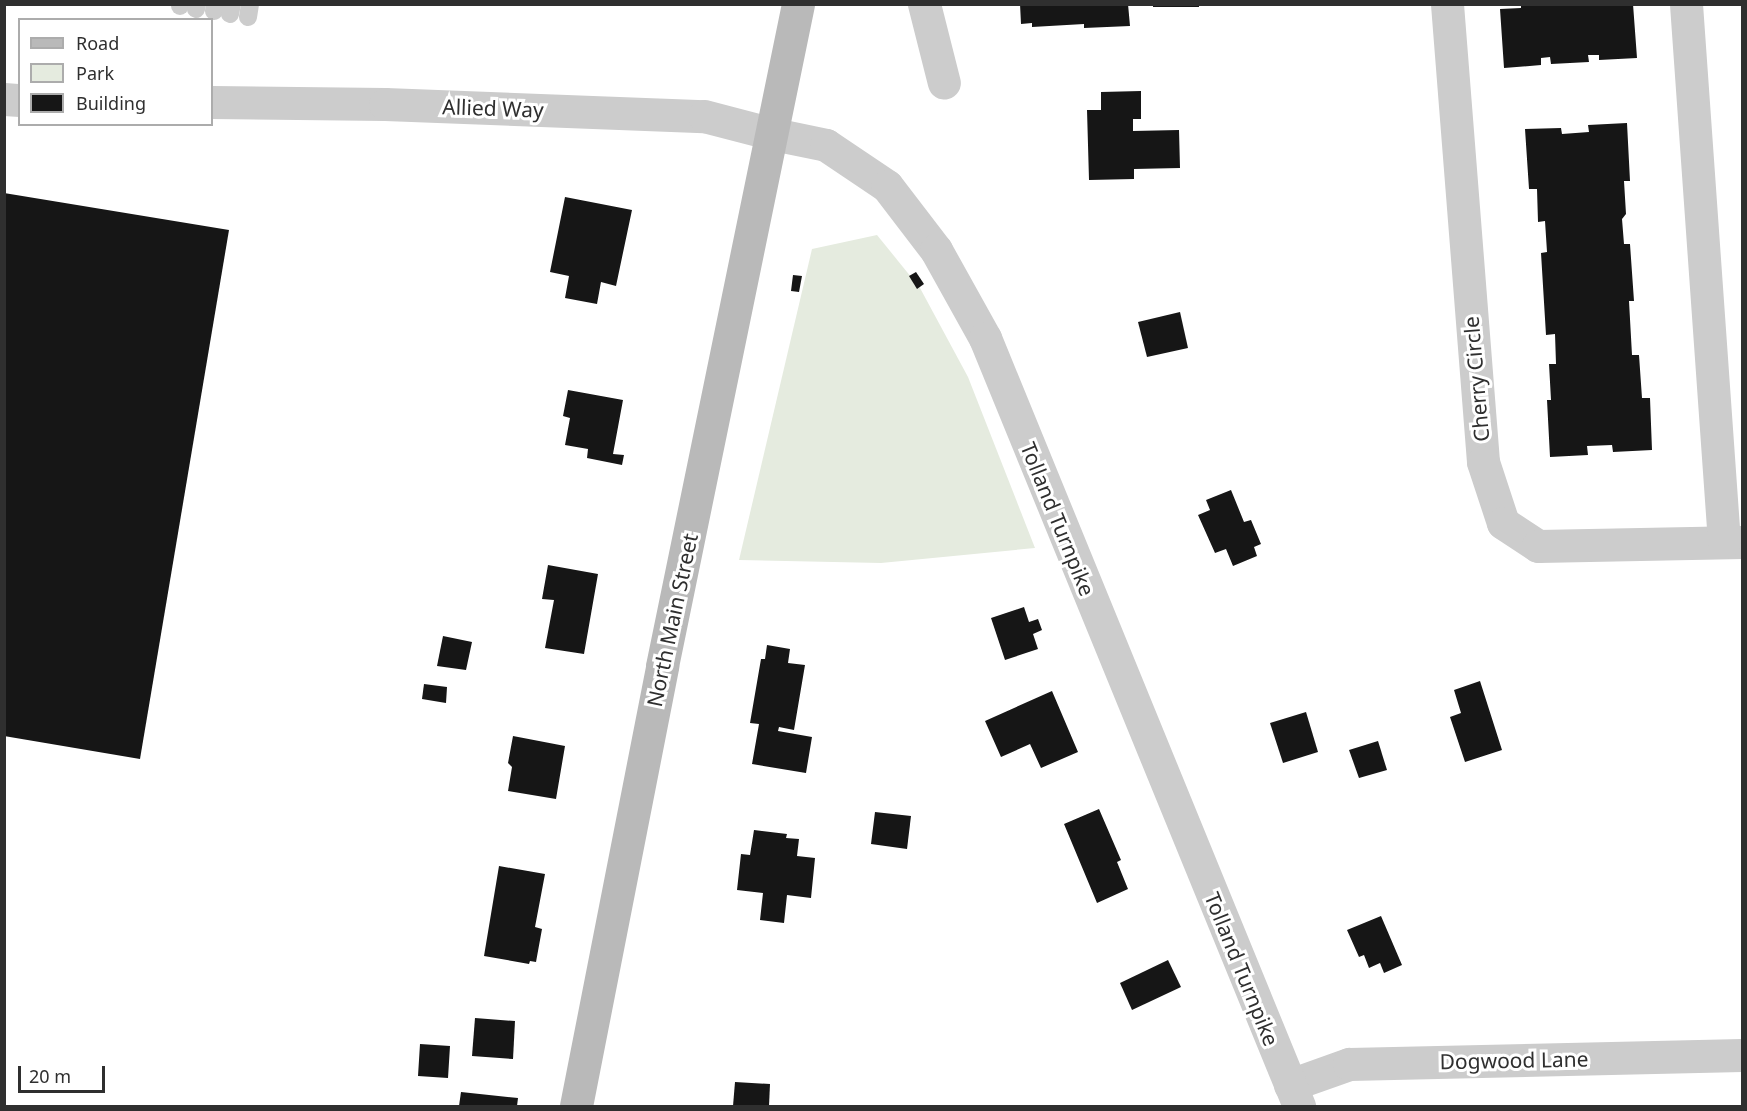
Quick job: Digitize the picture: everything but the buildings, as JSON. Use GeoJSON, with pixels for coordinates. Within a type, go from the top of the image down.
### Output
{"type":"FeatureCollection","features":[{"type":"Feature","properties":{"kind":"main road"},"geometry":{"type":"LineString","coordinates":[[773,134],[798,4]]}},
{"type":"Feature","properties":{"kind":"main road","name":"North Main Street"},"geometry":{"type":"LineString","coordinates":[[576,1107],[664,655],[773,134]]}},
{"type":"Feature","properties":{"kind":"street"},"geometry":{"type":"LineString","coordinates":[[924,4],[944,83]]}},
{"type":"Feature","properties":{"kind":"street","name":"Cherry Circle"},"geometry":{"type":"LineString","coordinates":[[1447,4],[1483,462],[1503,523],[1538,546],[1733,542],[1686,4]]}},
{"type":"Feature","properties":{"kind":"street","name":"Allied Way"},"geometry":{"type":"LineString","coordinates":[[213,102],[385,104],[704,116],[773,134]]}},
{"type":"Feature","properties":{"kind":"street","name":"Tolland Turnpike"},"geometry":{"type":"LineString","coordinates":[[773,134],[826,145],[887,186],[936,250],[985,338],[1294,1096]]}},
{"type":"Feature","properties":{"kind":"street","name":"Dogwood Lane"},"geometry":{"type":"LineString","coordinates":[[1294,1096],[1349,1064],[1743,1055]]}},
{"type":"Feature","properties":{"kind":"green space"},"geometry":{"type":"Polygon","coordinates":[[[877,235],[920,288],[968,377],[1035,548],[881,563],[739,560],[812,249],[877,235]]]}}]}
